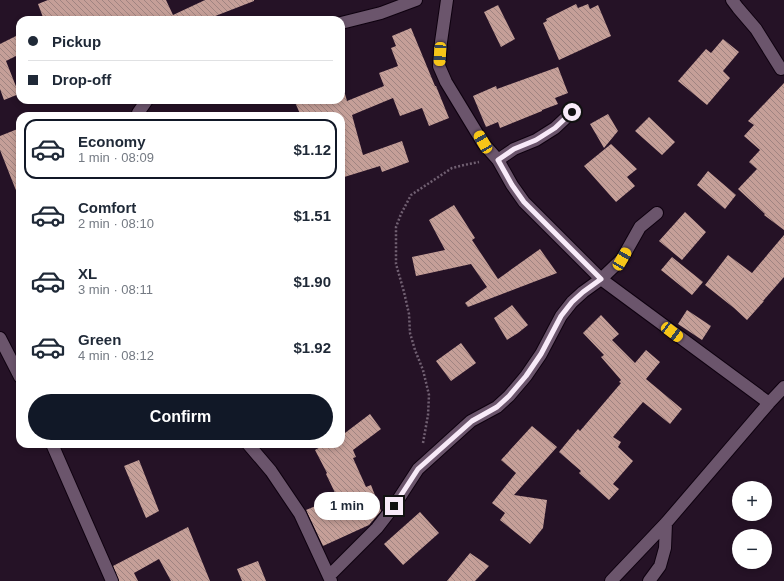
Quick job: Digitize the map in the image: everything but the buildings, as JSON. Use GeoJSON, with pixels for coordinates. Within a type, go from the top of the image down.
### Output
{"type":"FeatureCollection","features":[{"type":"Feature","properties":{"kind":"street"},"geometry":{"type":"LineString","coordinates":[[345,21],[381,13],[416,0]]}},
{"type":"Feature","properties":{"kind":"street"},"geometry":{"type":"LineString","coordinates":[[446,0],[439,66],[446,82],[483,142],[498,160],[512,185],[524,202],[601,279],[769,403]]}},
{"type":"Feature","properties":{"kind":"street"},"geometry":{"type":"LineString","coordinates":[[732,0],[756,30],[781,68]]}},
{"type":"Feature","properties":{"kind":"street"},"geometry":{"type":"LineString","coordinates":[[498,160],[514,149],[536,140],[555,128],[572,112]]}},
{"type":"Feature","properties":{"kind":"street"},"geometry":{"type":"LineString","coordinates":[[251,448],[271,471],[300,514],[330,578],[377,528],[394,506],[418,469],[472,421],[497,407],[509,396],[526,376],[541,354],[561,316],[572,302],[601,279],[622,259],[640,227],[657,212]]}},
{"type":"Feature","properties":{"kind":"street"},"geometry":{"type":"LineString","coordinates":[[0,338],[16,369]]}},
{"type":"Feature","properties":{"kind":"street"},"geometry":{"type":"LineString","coordinates":[[611,581],[666,524],[784,387]]}},
{"type":"Feature","properties":{"kind":"street"},"geometry":{"type":"LineString","coordinates":[[54,448],[112,581]]}},
{"type":"Feature","properties":{"kind":"street"},"geometry":{"type":"LineString","coordinates":[[649,581],[660,566],[665,548],[666,524]]}},
{"type":"Feature","properties":{"kind":"path"},"geometry":{"type":"LineString","coordinates":[[418,469],[428,416],[429,395],[423,370],[410,333],[404,292],[396,264],[396,227],[411,195],[452,168],[498,160]]}},
{"type":"Feature","properties":{"kind":"route"},"geometry":{"type":"LineString","coordinates":[[394,506],[418,469],[472,421],[497,407],[509,396],[526,376],[541,354],[561,316],[572,302],[601,279],[524,202],[512,185],[498,160],[514,149],[536,140],[555,128],[572,112]]}}]}
